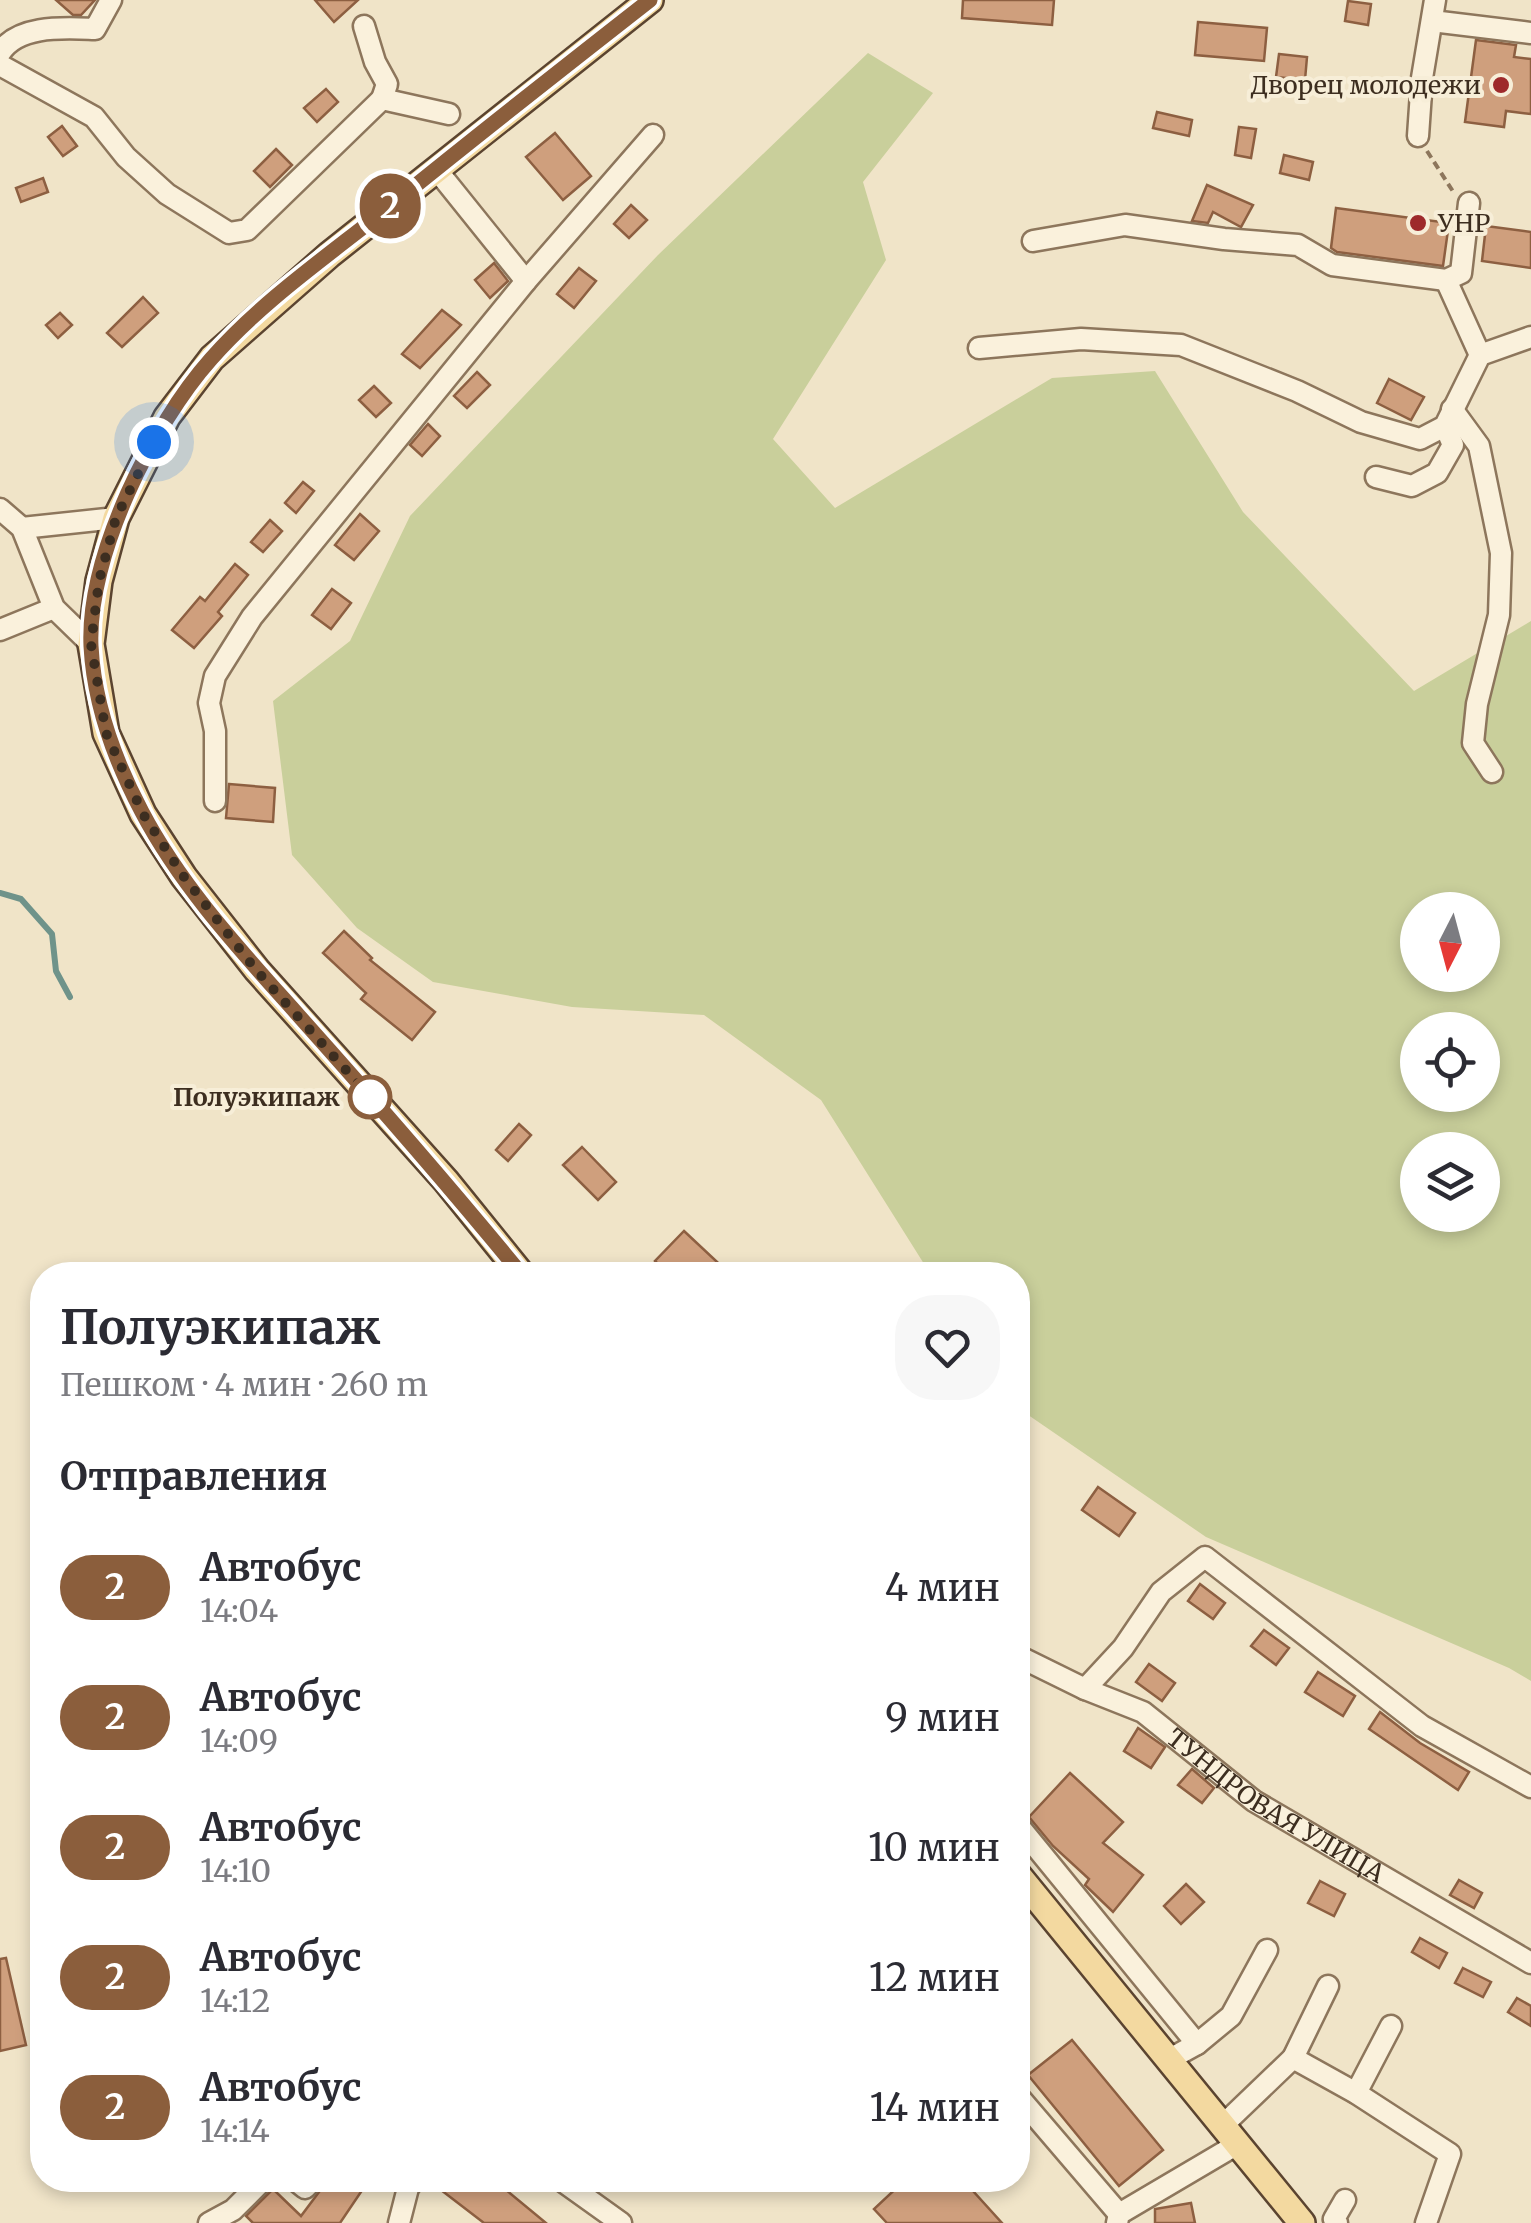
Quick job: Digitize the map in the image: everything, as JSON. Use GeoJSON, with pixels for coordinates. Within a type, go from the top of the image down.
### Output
{"type":"FeatureCollection","features":[{"type":"Feature","properties":{"kind":"main road"},"geometry":{"type":"LineString","coordinates":[[511,1262],[446,1181],[256,970],[184,877],[143,814],[106,733],[91,644],[99,581],[116,518],[167,417],[212,358],[436,169],[650,0]]}},
{"type":"Feature","properties":{"kind":"main road"},"geometry":{"type":"LineString","coordinates":[[1030,1890],[1302,2223]]}},
{"type":"Feature","properties":{"kind":"street"},"geometry":{"type":"LineString","coordinates":[[0,53],[6,43],[30,32],[95,29],[111,0]]}},
{"type":"Feature","properties":{"kind":"street"},"geometry":{"type":"LineString","coordinates":[[1418,136],[1422,78],[1434,11],[1531,33]]}},
{"type":"Feature","properties":{"kind":"street"},"geometry":{"type":"LineString","coordinates":[[0,65],[94,116],[126,157],[167,194],[229,233],[247,230],[382,99],[387,84],[375,62],[364,26]]}},
{"type":"Feature","properties":{"kind":"street"},"geometry":{"type":"LineString","coordinates":[[382,99],[448,114]]}},
{"type":"Feature","properties":{"kind":"street"},"geometry":{"type":"LineString","coordinates":[[216,801],[215,731],[209,703],[215,676],[252,617],[526,281],[653,135]]}},
{"type":"Feature","properties":{"kind":"street"},"geometry":{"type":"LineString","coordinates":[[436,169],[526,281]]}},
{"type":"Feature","properties":{"kind":"street"},"geometry":{"type":"LineString","coordinates":[[1033,241],[1125,224],[1298,245],[1332,265],[1446,280],[1461,272],[1464,202]]}},
{"type":"Feature","properties":{"kind":"street"},"geometry":{"type":"LineString","coordinates":[[1446,280],[1480,355]]}},
{"type":"Feature","properties":{"kind":"street"},"geometry":{"type":"LineString","coordinates":[[978,348],[1082,339],[1181,345],[1361,422],[1420,439],[1448,418],[1480,355],[1531,337]]}},
{"type":"Feature","properties":{"kind":"street"},"geometry":{"type":"LineString","coordinates":[[1376,476],[1412,486],[1438,472],[1453,445],[1448,418]]}},
{"type":"Feature","properties":{"kind":"street"},"geometry":{"type":"LineString","coordinates":[[1448,418],[1479,446],[1502,554],[1499,615],[1477,704],[1473,742],[1492,772]]}},
{"type":"Feature","properties":{"kind":"street"},"geometry":{"type":"LineString","coordinates":[[0,509],[22,528],[54,608],[91,644]]}},
{"type":"Feature","properties":{"kind":"street"},"geometry":{"type":"LineString","coordinates":[[22,528],[116,518]]}},
{"type":"Feature","properties":{"kind":"street"},"geometry":{"type":"LineString","coordinates":[[0,630],[54,608]]}},
{"type":"Feature","properties":{"kind":"street"},"geometry":{"type":"LineString","coordinates":[[1084,1690],[1123,1648],[1161,1592],[1204,1557],[1422,1726],[1531,1787]]}},
{"type":"Feature","properties":{"kind":"street","name":"ТУНДРОВАЯ УЛИЦА"},"geometry":{"type":"LineString","coordinates":[[1030,1662],[1084,1690],[1143,1712],[1254,1801],[1531,1963]]}},
{"type":"Feature","properties":{"kind":"street"},"geometry":{"type":"LineString","coordinates":[[1030,1840],[1197,2044]]}},
{"type":"Feature","properties":{"kind":"street"},"geometry":{"type":"LineString","coordinates":[[1168,2060],[1197,2044],[1231,2016],[1267,1950]]}},
{"type":"Feature","properties":{"kind":"street"},"geometry":{"type":"LineString","coordinates":[[1030,2111],[1118,2219],[1228,2136],[1293,2058],[1328,1986]]}},
{"type":"Feature","properties":{"kind":"street"},"geometry":{"type":"LineString","coordinates":[[1356,2093],[1391,2026]]}},
{"type":"Feature","properties":{"kind":"street"},"geometry":{"type":"LineString","coordinates":[[1293,2058],[1356,2093],[1450,2154],[1431,2222]]}},
{"type":"Feature","properties":{"kind":"street"},"geometry":{"type":"LineString","coordinates":[[209,2223],[233,2210],[251,2192]]}},
{"type":"Feature","properties":{"kind":"street"},"geometry":{"type":"LineString","coordinates":[[399,2223],[407,2192]]}},
{"type":"Feature","properties":{"kind":"street"},"geometry":{"type":"LineString","coordinates":[[578,2192],[621,2223]]}},
{"type":"Feature","properties":{"kind":"street"},"geometry":{"type":"LineString","coordinates":[[1337,2223],[1334,2218],[1345,2200]]}},
{"type":"Feature","properties":{"kind":"path"},"geometry":{"type":"LineString","coordinates":[[1418,136],[1464,202]]}},
{"type":"Feature","properties":{"kind":"green space"},"geometry":{"type":"Polygon","coordinates":[[[868,53],[933,93],[863,182],[886,260],[773,439],[835,508],[1052,378],[1155,371],[1243,512],[1414,691],[1531,621],[1531,1681],[1206,1537],[1030,1416],[1030,1262],[923,1262],[821,1100],[704,1015],[572,1007],[433,982],[357,928],[292,855],[273,701],[350,641],[410,516],[658,255],[868,53]]]}},
{"type":"Feature","properties":{"kind":"building"},"geometry":{"type":"Polygon","coordinates":[[[56,0],[95,0],[81,15],[73,15],[56,0]]]}},
{"type":"Feature","properties":{"kind":"building"},"geometry":{"type":"Polygon","coordinates":[[[315,0],[358,0],[334,22],[315,0]]]}},
{"type":"Feature","properties":{"kind":"building"},"geometry":{"type":"Polygon","coordinates":[[[963,0],[1054,0],[1052,25],[962,18],[963,0]]]}},
{"type":"Feature","properties":{"kind":"building"},"geometry":{"type":"Polygon","coordinates":[[[1348,1],[1371,4],[1368,25],[1345,21],[1348,1]]]}},
{"type":"Feature","properties":{"kind":"building"},"geometry":{"type":"Polygon","coordinates":[[[1198,22],[1267,28],[1264,61],[1195,55],[1198,22]]]}},
{"type":"Feature","properties":{"kind":"building","name":"Дворец молодежи"},"geometry":{"type":"Polygon","coordinates":[[[1476,40],[1516,45],[1514,57],[1531,59],[1531,114],[1506,111],[1504,127],[1465,122],[1476,40]]]}},
{"type":"Feature","properties":{"kind":"building"},"geometry":{"type":"Polygon","coordinates":[[[1279,54],[1307,57],[1305,80],[1276,77],[1279,54]]]}},
{"type":"Feature","properties":{"kind":"building"},"geometry":{"type":"Polygon","coordinates":[[[326,89],[338,102],[317,122],[304,108],[326,89]]]}},
{"type":"Feature","properties":{"kind":"building"},"geometry":{"type":"Polygon","coordinates":[[[1157,112],[1192,120],[1189,136],[1153,128],[1157,112]]]}},
{"type":"Feature","properties":{"kind":"building"},"geometry":{"type":"Polygon","coordinates":[[[62,126],[77,146],[63,156],[48,137],[62,126]]]}},
{"type":"Feature","properties":{"kind":"building"},"geometry":{"type":"Polygon","coordinates":[[[1239,127],[1256,129],[1251,158],[1235,155],[1239,127]]]}},
{"type":"Feature","properties":{"kind":"building"},"geometry":{"type":"Polygon","coordinates":[[[555,133],[591,176],[563,200],[526,157],[555,133]]]}},
{"type":"Feature","properties":{"kind":"building"},"geometry":{"type":"Polygon","coordinates":[[[276,149],[292,165],[270,187],[254,171],[276,149]]]}},
{"type":"Feature","properties":{"kind":"building"},"geometry":{"type":"Polygon","coordinates":[[[1284,155],[1313,162],[1309,180],[1280,173],[1284,155]]]}},
{"type":"Feature","properties":{"kind":"building"},"geometry":{"type":"Polygon","coordinates":[[[43,178],[48,192],[21,202],[16,188],[43,178]]]}},
{"type":"Feature","properties":{"kind":"building"},"geometry":{"type":"Polygon","coordinates":[[[1207,185],[1253,205],[1241,227],[1213,212],[1208,223],[1192,221],[1207,185]]]}},
{"type":"Feature","properties":{"kind":"building"},"geometry":{"type":"Polygon","coordinates":[[[631,205],[647,220],[629,238],[614,224],[631,205]]]}},
{"type":"Feature","properties":{"kind":"building"},"geometry":{"type":"Polygon","coordinates":[[[1336,208],[1449,223],[1443,266],[1337,252],[1331,248],[1336,208]]]}},
{"type":"Feature","properties":{"kind":"building"},"geometry":{"type":"Polygon","coordinates":[[[1486,226],[1531,232],[1531,268],[1482,261],[1486,226]]]}},
{"type":"Feature","properties":{"kind":"building"},"geometry":{"type":"Polygon","coordinates":[[[494,263],[508,281],[490,298],[475,280],[494,263]]]}},
{"type":"Feature","properties":{"kind":"building"},"geometry":{"type":"Polygon","coordinates":[[[579,268],[596,281],[574,308],[557,294],[579,268]]]}},
{"type":"Feature","properties":{"kind":"building"},"geometry":{"type":"Polygon","coordinates":[[[143,297],[158,313],[122,347],[107,333],[143,297]]]}},
{"type":"Feature","properties":{"kind":"building"},"geometry":{"type":"Polygon","coordinates":[[[442,310],[461,325],[420,368],[402,354],[442,310]]]}},
{"type":"Feature","properties":{"kind":"building"},"geometry":{"type":"Polygon","coordinates":[[[60,313],[72,325],[58,338],[46,325],[60,313]]]}},
{"type":"Feature","properties":{"kind":"building"},"geometry":{"type":"Polygon","coordinates":[[[477,372],[490,385],[467,408],[454,396],[477,372]]]}},
{"type":"Feature","properties":{"kind":"building"},"geometry":{"type":"Polygon","coordinates":[[[1389,379],[1424,397],[1411,420],[1377,403],[1389,379]]]}},
{"type":"Feature","properties":{"kind":"building"},"geometry":{"type":"Polygon","coordinates":[[[374,386],[391,403],[376,417],[359,400],[374,386]]]}},
{"type":"Feature","properties":{"kind":"building"},"geometry":{"type":"Polygon","coordinates":[[[428,424],[440,436],[422,456],[410,445],[428,424]]]}},
{"type":"Feature","properties":{"kind":"building"},"geometry":{"type":"Polygon","coordinates":[[[303,482],[314,491],[296,513],[285,503],[303,482]]]}},
{"type":"Feature","properties":{"kind":"building"},"geometry":{"type":"Polygon","coordinates":[[[360,514],[379,531],[354,560],[335,545],[360,514]]]}},
{"type":"Feature","properties":{"kind":"building"},"geometry":{"type":"Polygon","coordinates":[[[270,520],[282,531],[263,552],[251,542],[270,520]]]}},
{"type":"Feature","properties":{"kind":"building"},"geometry":{"type":"Polygon","coordinates":[[[235,564],[248,575],[218,612],[222,616],[194,648],[172,630],[200,597],[205,601],[235,564]]]}},
{"type":"Feature","properties":{"kind":"building"},"geometry":{"type":"Polygon","coordinates":[[[332,589],[351,603],[331,629],[312,615],[332,589]]]}},
{"type":"Feature","properties":{"kind":"building"},"geometry":{"type":"Polygon","coordinates":[[[229,784],[275,788],[273,822],[226,818],[229,784]]]}},
{"type":"Feature","properties":{"kind":"building"},"geometry":{"type":"Polygon","coordinates":[[[344,931],[370,960],[435,1012],[412,1040],[361,999],[366,993],[323,953],[344,931]]]}},
{"type":"Feature","properties":{"kind":"building"},"geometry":{"type":"Polygon","coordinates":[[[519,1124],[531,1135],[508,1161],[496,1150],[519,1124]]]}},
{"type":"Feature","properties":{"kind":"building"},"geometry":{"type":"Polygon","coordinates":[[[582,1147],[616,1182],[598,1200],[563,1165],[582,1147]]]}},
{"type":"Feature","properties":{"kind":"building"},"geometry":{"type":"Polygon","coordinates":[[[684,1231],[717,1262],[656,1262],[684,1231]]]}},
{"type":"Feature","properties":{"kind":"building"},"geometry":{"type":"Polygon","coordinates":[[[1098,1487],[1135,1513],[1119,1536],[1082,1510],[1098,1487]]]}},
{"type":"Feature","properties":{"kind":"building"},"geometry":{"type":"Polygon","coordinates":[[[1200,1584],[1225,1603],[1213,1619],[1188,1601],[1200,1584]]]}},
{"type":"Feature","properties":{"kind":"building"},"geometry":{"type":"Polygon","coordinates":[[[1264,1630],[1289,1648],[1276,1665],[1251,1646],[1264,1630]]]}},
{"type":"Feature","properties":{"kind":"building"},"geometry":{"type":"Polygon","coordinates":[[[1149,1664],[1175,1683],[1162,1701],[1136,1682],[1149,1664]]]}},
{"type":"Feature","properties":{"kind":"building"},"geometry":{"type":"Polygon","coordinates":[[[1318,1672],[1355,1696],[1343,1716],[1305,1692],[1318,1672]]]}},
{"type":"Feature","properties":{"kind":"building"},"geometry":{"type":"Polygon","coordinates":[[[1380,1712],[1420,1743],[1469,1772],[1458,1790],[1369,1729],[1380,1712]]]}},
{"type":"Feature","properties":{"kind":"building"},"geometry":{"type":"Polygon","coordinates":[[[1138,1728],[1165,1747],[1151,1768],[1124,1751],[1138,1728]]]}},
{"type":"Feature","properties":{"kind":"building"},"geometry":{"type":"Polygon","coordinates":[[[1192,1769],[1214,1788],[1202,1803],[1178,1785],[1192,1769]]]}},
{"type":"Feature","properties":{"kind":"building"},"geometry":{"type":"Polygon","coordinates":[[[1070,1773],[1123,1822],[1103,1843],[1143,1875],[1113,1912],[1085,1885],[1089,1879],[1053,1846],[1030,1816],[1070,1773]]]}},
{"type":"Feature","properties":{"kind":"building"},"geometry":{"type":"Polygon","coordinates":[[[1459,1880],[1482,1893],[1474,1908],[1450,1895],[1459,1880]]]}},
{"type":"Feature","properties":{"kind":"building"},"geometry":{"type":"Polygon","coordinates":[[[1320,1881],[1345,1894],[1334,1916],[1308,1903],[1320,1881]]]}},
{"type":"Feature","properties":{"kind":"building"},"geometry":{"type":"Polygon","coordinates":[[[1186,1884],[1204,1902],[1181,1924],[1164,1906],[1186,1884]]]}},
{"type":"Feature","properties":{"kind":"building"},"geometry":{"type":"Polygon","coordinates":[[[1420,1938],[1447,1953],[1439,1968],[1412,1952],[1420,1938]]]}},
{"type":"Feature","properties":{"kind":"building"},"geometry":{"type":"Polygon","coordinates":[[[6,1958],[26,2045],[0,2051],[0,1959],[6,1958]]]}},
{"type":"Feature","properties":{"kind":"building"},"geometry":{"type":"Polygon","coordinates":[[[1463,1968],[1491,1982],[1483,1997],[1455,1983],[1463,1968]]]}},
{"type":"Feature","properties":{"kind":"building"},"geometry":{"type":"Polygon","coordinates":[[[1517,1998],[1531,2006],[1531,2026],[1508,2012],[1517,1998]]]}},
{"type":"Feature","properties":{"kind":"building"},"geometry":{"type":"Polygon","coordinates":[[[1072,2040],[1163,2150],[1119,2186],[1030,2073],[1072,2040]]]}},
{"type":"Feature","properties":{"kind":"building"},"geometry":{"type":"Polygon","coordinates":[[[270,2192],[276,2192],[301,2216],[319,2192],[361,2192],[340,2223],[253,2223],[246,2216],[270,2192]]]}},
{"type":"Feature","properties":{"kind":"building"},"geometry":{"type":"Polygon","coordinates":[[[444,2192],[509,2192],[546,2223],[484,2223],[444,2192]]]}},
{"type":"Feature","properties":{"kind":"building"},"geometry":{"type":"Polygon","coordinates":[[[892,2192],[974,2192],[1002,2223],[887,2223],[874,2209],[892,2192]]]}},
{"type":"Feature","properties":{"kind":"building"},"geometry":{"type":"Polygon","coordinates":[[[1191,2203],[1195,2223],[1155,2223],[1155,2209],[1191,2203]]]}},
{"type":"Feature","properties":{"kind":"waterway"},"geometry":{"type":"LineString","coordinates":[[0,893],[21,899],[52,934],[56,971],[70,997]]}},
{"type":"Feature","properties":{"kind":"bus line","name":"2"},"geometry":{"type":"LineString","coordinates":[[511,1262],[446,1181],[256,970],[184,877],[143,814],[106,733],[91,644],[99,581],[116,518],[167,417],[212,358],[329,255],[650,0]]}},
{"type":"Feature","properties":{"kind":"place","name":"Дворец молодежи"},"geometry":{"type":"Point","coordinates":[1501,85]}},
{"type":"Feature","properties":{"kind":"place","name":"УНР"},"geometry":{"type":"Point","coordinates":[1418,223]}},
{"type":"Feature","properties":{"kind":"place","name":"Полуэкипаж"},"geometry":{"type":"Point","coordinates":[370,1097]}},
{"type":"Feature","properties":{"kind":"route"},"geometry":{"type":"LineString","coordinates":[[154,442],[116,518],[99,581],[91,644],[106,733],[143,814],[184,877],[256,970],[370,1097]]}}]}
